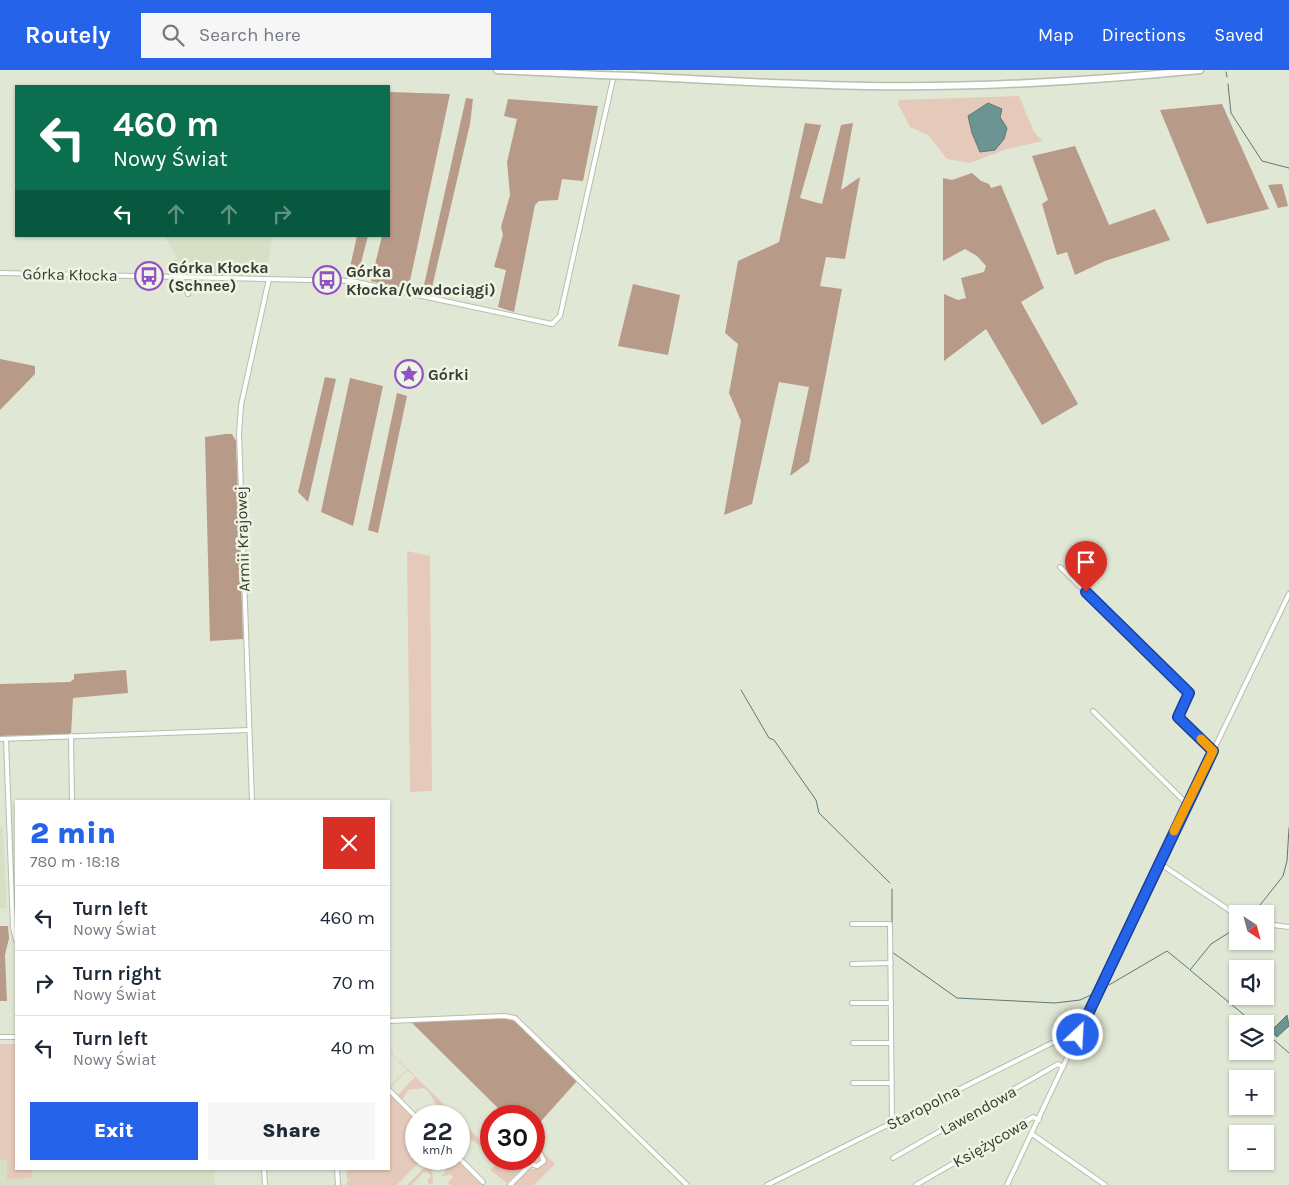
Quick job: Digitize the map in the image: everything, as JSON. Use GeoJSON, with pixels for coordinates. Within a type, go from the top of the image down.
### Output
{"type":"FeatureCollection","features":[{"type":"Feature","properties":{"kind":"main road"},"geometry":{"type":"LineString","coordinates":[[497,70],[819,85],[921,86],[1030,84],[1200,70]]}},
{"type":"Feature","properties":{"kind":"street","name":"Górka Kłocka"},"geometry":{"type":"LineString","coordinates":[[0,273],[352,281],[548,325],[555,323],[560,316],[615,70]]}},
{"type":"Feature","properties":{"kind":"street"},"geometry":{"type":"LineString","coordinates":[[176,263],[188,294]]}},
{"type":"Feature","properties":{"kind":"street","name":"Armii Krajowej"},"geometry":{"type":"LineString","coordinates":[[252,800],[239,434],[241,405],[269,279]]}},
{"type":"Feature","properties":{"kind":"street"},"geometry":{"type":"LineString","coordinates":[[1060,567],[1189,693],[1178,717],[1213,751]]}},
{"type":"Feature","properties":{"kind":"street"},"geometry":{"type":"LineString","coordinates":[[1007,1185],[1187,804],[1289,594]]}},
{"type":"Feature","properties":{"kind":"street"},"geometry":{"type":"LineString","coordinates":[[1093,711],[1187,804]]}},
{"type":"Feature","properties":{"kind":"street"},"geometry":{"type":"LineString","coordinates":[[0,739],[249,730]]}},
{"type":"Feature","properties":{"kind":"street"},"geometry":{"type":"LineString","coordinates":[[71,736],[72,800]]}},
{"type":"Feature","properties":{"kind":"street"},"geometry":{"type":"LineString","coordinates":[[6,739],[13,928],[15,936]]}},
{"type":"Feature","properties":{"kind":"street"},"geometry":{"type":"LineString","coordinates":[[1159,863],[1229,910]]}},
{"type":"Feature","properties":{"kind":"street"},"geometry":{"type":"LineString","coordinates":[[852,924],[890,924],[892,1123]]}},
{"type":"Feature","properties":{"kind":"street"},"geometry":{"type":"LineString","coordinates":[[1274,925],[1289,927]]}},
{"type":"Feature","properties":{"kind":"street"},"geometry":{"type":"LineString","coordinates":[[852,964],[890,963]]}},
{"type":"Feature","properties":{"kind":"street"},"geometry":{"type":"LineString","coordinates":[[852,1004],[891,1003]]}},
{"type":"Feature","properties":{"kind":"street"},"geometry":{"type":"LineString","coordinates":[[390,1021],[504,1016],[515,1018],[687,1185]]}},
{"type":"Feature","properties":{"kind":"street","name":"Staropolna"},"geometry":{"type":"LineString","coordinates":[[767,1185],[1074,1032],[1078,1035]]}},
{"type":"Feature","properties":{"kind":"street"},"geometry":{"type":"LineString","coordinates":[[0,1037],[15,1037]]}},
{"type":"Feature","properties":{"kind":"street"},"geometry":{"type":"LineString","coordinates":[[853,1043],[891,1043]]}},
{"type":"Feature","properties":{"kind":"street","name":"Lawendowa"},"geometry":{"type":"LineString","coordinates":[[892,1158],[1058,1064],[1063,1067]]}},
{"type":"Feature","properties":{"kind":"street"},"geometry":{"type":"LineString","coordinates":[[853,1083],[892,1083]]}},
{"type":"Feature","properties":{"kind":"street"},"geometry":{"type":"LineString","coordinates":[[390,1091],[405,1106]]}},
{"type":"Feature","properties":{"kind":"street","name":"Księżycowa"},"geometry":{"type":"LineString","coordinates":[[916,1185],[1033,1117],[1039,1120]]}},
{"type":"Feature","properties":{"kind":"street"},"geometry":{"type":"LineString","coordinates":[[1032,1134],[1105,1185]]}},
{"type":"Feature","properties":{"kind":"street"},"geometry":{"type":"LineString","coordinates":[[470,1169],[483,1182]]}},
{"type":"Feature","properties":{"kind":"street"},"geometry":{"type":"LineString","coordinates":[[264,1170],[265,1185]]}},
{"type":"Feature","properties":{"kind":"street"},"geometry":{"type":"LineString","coordinates":[[338,1170],[338,1185]]}},
{"type":"Feature","properties":{"kind":"street"},"geometry":{"type":"LineString","coordinates":[[510,1185],[523,1170]]}},
{"type":"Feature","properties":{"kind":"shaded area"},"geometry":{"type":"Polygon","coordinates":[[[390,92],[450,94],[408,290],[371,281],[382,237],[390,237],[390,92]]]}},
{"type":"Feature","properties":{"kind":"shaded area"},"geometry":{"type":"Polygon","coordinates":[[[1019,96],[1034,132],[1043,141],[1007,149],[970,163],[947,159],[928,135],[910,127],[898,104],[899,100],[1019,96]]]}},
{"type":"Feature","properties":{"kind":"shaded area"},"geometry":{"type":"Polygon","coordinates":[[[466,98],[473,99],[470,124],[430,296],[422,294],[466,98]]]}},
{"type":"Feature","properties":{"kind":"shaded area"},"geometry":{"type":"Polygon","coordinates":[[[508,99],[598,106],[583,181],[562,179],[558,200],[539,201],[535,205],[514,312],[498,307],[506,270],[494,267],[503,235],[501,227],[510,195],[507,162],[517,119],[504,116],[508,99]]]}},
{"type":"Feature","properties":{"kind":"shaded area"},"geometry":{"type":"Polygon","coordinates":[[[1222,104],[1269,209],[1207,224],[1160,110],[1222,104]]]}},
{"type":"Feature","properties":{"kind":"shaded area"},"geometry":{"type":"Polygon","coordinates":[[[805,123],[821,125],[800,198],[822,204],[841,125],[853,123],[841,190],[860,177],[845,259],[826,257],[820,286],[842,289],[809,462],[790,476],[809,387],[779,382],[752,504],[724,515],[741,421],[729,393],[738,344],[725,333],[738,261],[779,242],[805,123]]]}},
{"type":"Feature","properties":{"kind":"shaded area"},"geometry":{"type":"Polygon","coordinates":[[[1075,146],[1109,225],[1155,209],[1170,240],[1105,261],[1075,275],[1067,252],[1057,255],[1042,204],[1048,200],[1032,156],[1075,146]]]}},
{"type":"Feature","properties":{"kind":"shaded area"},"geometry":{"type":"Polygon","coordinates":[[[972,173],[981,181],[989,184],[991,188],[1001,185],[1044,288],[1021,302],[1078,404],[1042,425],[986,329],[944,361],[944,294],[958,300],[966,298],[961,278],[984,272],[986,266],[977,256],[965,249],[943,261],[943,178],[952,180],[972,173]]]}},
{"type":"Feature","properties":{"kind":"shaded area"},"geometry":{"type":"Polygon","coordinates":[[[1282,184],[1288,206],[1278,208],[1268,185],[1282,184]]]}},
{"type":"Feature","properties":{"kind":"shaded area"},"geometry":{"type":"Polygon","coordinates":[[[166,237],[273,237],[265,276],[207,275],[184,272],[166,237]]]}},
{"type":"Feature","properties":{"kind":"shaded area"},"geometry":{"type":"Polygon","coordinates":[[[357,237],[368,237],[357,278],[348,276],[357,237]]]}},
{"type":"Feature","properties":{"kind":"shaded area"},"geometry":{"type":"Polygon","coordinates":[[[633,284],[680,295],[668,355],[618,346],[633,284]]]}},
{"type":"Feature","properties":{"kind":"shaded area"},"geometry":{"type":"Polygon","coordinates":[[[0,359],[35,366],[35,374],[0,410],[0,359]]]}},
{"type":"Feature","properties":{"kind":"shaded area"},"geometry":{"type":"Polygon","coordinates":[[[325,377],[336,379],[308,502],[298,492],[325,377]]]}},
{"type":"Feature","properties":{"kind":"shaded area"},"geometry":{"type":"Polygon","coordinates":[[[350,378],[383,386],[353,526],[321,512],[350,378]]]}},
{"type":"Feature","properties":{"kind":"shaded area"},"geometry":{"type":"Polygon","coordinates":[[[397,393],[407,396],[378,533],[368,530],[397,393]]]}},
{"type":"Feature","properties":{"kind":"shaded area"},"geometry":{"type":"Polygon","coordinates":[[[232,434],[236,441],[243,639],[210,641],[205,437],[232,434]]]}},
{"type":"Feature","properties":{"kind":"shaded area"},"geometry":{"type":"Polygon","coordinates":[[[407,551],[430,556],[432,791],[410,792],[407,551]]]}},
{"type":"Feature","properties":{"kind":"shaded area"},"geometry":{"type":"Polygon","coordinates":[[[126,670],[128,693],[73,698],[71,734],[0,736],[0,684],[70,682],[74,679],[74,674],[126,670]]]}},
{"type":"Feature","properties":{"kind":"shaded area"},"geometry":{"type":"Polygon","coordinates":[[[0,827],[3,827],[7,908],[0,909],[0,827]]]}},
{"type":"Feature","properties":{"kind":"shaded area"},"geometry":{"type":"Polygon","coordinates":[[[0,926],[8,926],[9,938],[5,955],[7,1001],[0,1001],[0,926]]]}},
{"type":"Feature","properties":{"kind":"shaded area"},"geometry":{"type":"Polygon","coordinates":[[[506,1018],[515,1020],[577,1081],[545,1117],[545,1105],[495,1105],[411,1022],[506,1018]]]}},
{"type":"Feature","properties":{"kind":"shaded area"},"geometry":{"type":"Polygon","coordinates":[[[0,1044],[15,1044],[15,1170],[214,1170],[215,1185],[0,1185],[0,1044]]]}},
{"type":"Feature","properties":{"kind":"shaded area"},"geometry":{"type":"Polygon","coordinates":[[[0,1044],[15,1044],[15,1170],[32,1170],[32,1178],[7,1179],[7,1160],[0,1160],[0,1044]]]}},
{"type":"Feature","properties":{"kind":"shaded area"},"geometry":{"type":"Polygon","coordinates":[[[390,1052],[445,1105],[436,1105],[430,1094],[424,1088],[408,1090],[402,1101],[395,1093],[398,1095],[415,1077],[407,1070],[390,1088],[407,1069],[399,1062],[390,1072],[399,1061],[390,1052]]]}},
{"type":"Feature","properties":{"kind":"shaded area"},"geometry":{"type":"Polygon","coordinates":[[[390,1095],[405,1109],[405,1170],[411,1170],[397,1185],[346,1185],[347,1181],[351,1181],[347,1180],[346,1170],[390,1170],[390,1095]]]}},
{"type":"Feature","properties":{"kind":"shaded area"},"geometry":{"type":"Polygon","coordinates":[[[470,1130],[480,1139],[480,1146],[470,1139],[470,1130]]]}},
{"type":"Feature","properties":{"kind":"shaded area"},"geometry":{"type":"Polygon","coordinates":[[[545,1154],[555,1164],[534,1185],[512,1185],[528,1170],[545,1170],[545,1154]]]}},
{"type":"Feature","properties":{"kind":"shaded area"},"geometry":{"type":"Polygon","coordinates":[[[422,1170],[432,1170],[433,1182],[430,1185],[427,1181],[431,1176],[427,1172],[423,1173],[412,1185],[407,1185],[422,1170]]]}},
{"type":"Feature","properties":{"kind":"shaded area"},"geometry":{"type":"Polygon","coordinates":[[[445,1170],[467,1170],[483,1185],[450,1185],[448,1182],[453,1177],[450,1174],[442,1177],[445,1174],[445,1170]]]}},
{"type":"Feature","properties":{"kind":"shaded area"},"geometry":{"type":"Polygon","coordinates":[[[490,1170],[521,1170],[507,1183],[490,1170]]]}},
{"type":"Feature","properties":{"kind":"water"},"geometry":{"type":"Polygon","coordinates":[[[988,103],[1002,109],[1000,117],[1007,128],[1004,139],[995,150],[980,152],[972,133],[968,116],[988,103]]]}},
{"type":"Feature","properties":{"kind":"water"},"geometry":{"type":"Polygon","coordinates":[[[1287,1015],[1289,1026],[1277,1037],[1274,1034],[1274,1028],[1287,1015]]]}},
{"type":"Feature","properties":{"kind":"waterway"},"geometry":{"type":"LineString","coordinates":[[1226,72],[1227,77]]}},
{"type":"Feature","properties":{"kind":"waterway"},"geometry":{"type":"LineString","coordinates":[[1228,84],[1231,113],[1262,161],[1289,168]]}},
{"type":"Feature","properties":{"kind":"waterway"},"geometry":{"type":"LineString","coordinates":[[741,690],[769,738],[774,740],[816,800],[819,813],[890,883]]}},
{"type":"Feature","properties":{"kind":"waterway"},"geometry":{"type":"LineString","coordinates":[[1260,905],[1283,876],[1287,861],[1289,828]]}},
{"type":"Feature","properties":{"kind":"waterway"},"geometry":{"type":"LineString","coordinates":[[892,889],[892,952],[957,998],[1055,1003],[1080,1000],[1093,994]]}},
{"type":"Feature","properties":{"kind":"waterway"},"geometry":{"type":"LineString","coordinates":[[1229,933],[1211,944],[1190,970],[1244,1015]]}},
{"type":"Feature","properties":{"kind":"waterway"},"geometry":{"type":"LineString","coordinates":[[1109,985],[1167,951],[1189,969]]}},
{"type":"Feature","properties":{"kind":"waterway"},"geometry":{"type":"LineString","coordinates":[[1274,1040],[1289,1053]]}},
{"type":"Feature","properties":{"kind":"slow traffic"},"geometry":{"type":"LineString","coordinates":[[1174,831],[1213,751],[1201,739]]}},
{"type":"Feature","properties":{"kind":"place","name":"Górka Kłocka (Schnee)"},"geometry":{"type":"Point","coordinates":[149,276]}},
{"type":"Feature","properties":{"kind":"place","name":"Górka Kłocka/(wodociągi)"},"geometry":{"type":"Point","coordinates":[327,280]}},
{"type":"Feature","properties":{"kind":"place","name":"Górki"},"geometry":{"type":"Point","coordinates":[409,374]}},
{"type":"Feature","properties":{"kind":"route"},"geometry":{"type":"LineString","coordinates":[[1078,1035],[1213,751],[1178,717],[1189,693],[1086,592]]}}]}
